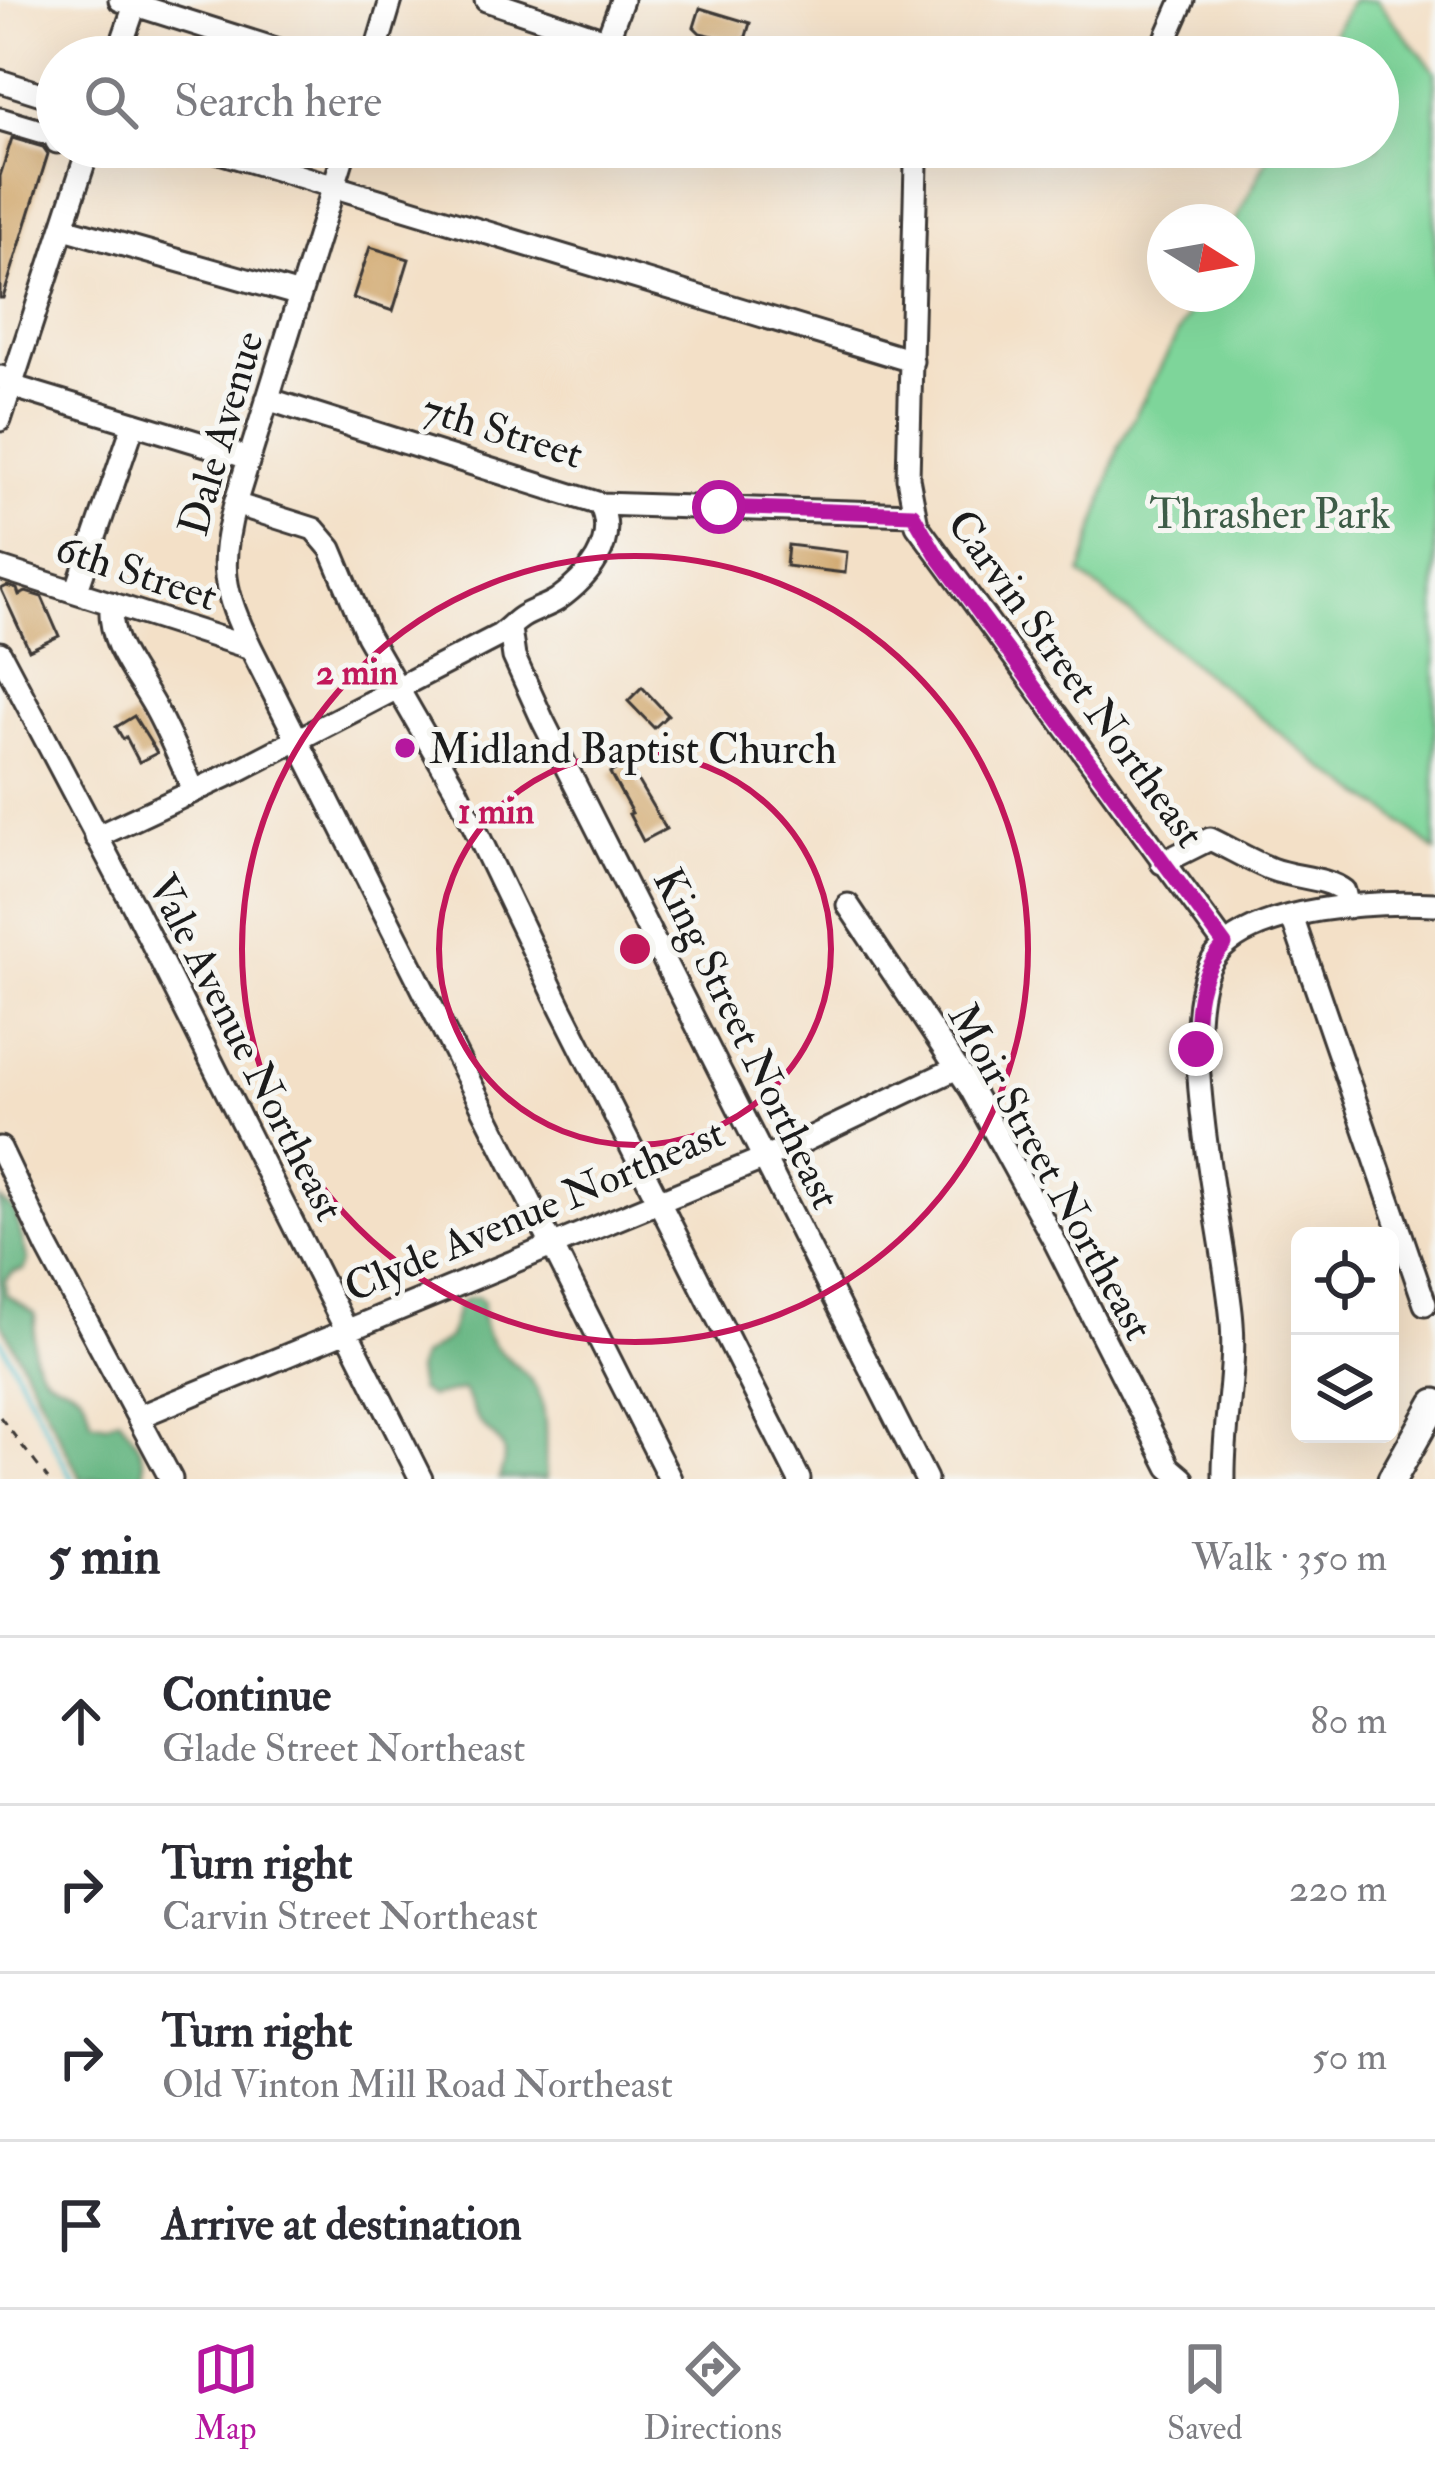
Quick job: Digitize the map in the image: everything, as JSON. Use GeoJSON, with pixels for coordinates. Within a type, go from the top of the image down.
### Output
{"type":"FeatureCollection","features":[{"type":"Feature","properties":{"kind":"main road"},"geometry":{"type":"LineString","coordinates":[[1392,1479],[1435,1403]]}},
{"type":"Feature","properties":{"kind":"street"},"geometry":{"type":"LineString","coordinates":[[380,36],[391,0]]}},
{"type":"Feature","properties":{"kind":"street"},"geometry":{"type":"LineString","coordinates":[[486,0],[586,36]]}},
{"type":"Feature","properties":{"kind":"street"},"geometry":{"type":"LineString","coordinates":[[609,36],[622,0]]}},
{"type":"Feature","properties":{"kind":"street"},"geometry":{"type":"LineString","coordinates":[[1167,36],[1183,0]]}},
{"type":"Feature","properties":{"kind":"street"},"geometry":{"type":"LineString","coordinates":[[121,36],[127,2],[235,36]]}},
{"type":"Feature","properties":{"kind":"street"},"geometry":{"type":"LineString","coordinates":[[0,81],[36,92]]}},
{"type":"Feature","properties":{"kind":"street"},"geometry":{"type":"LineString","coordinates":[[0,119],[36,130]]}},
{"type":"Feature","properties":{"kind":"street"},"geometry":{"type":"LineString","coordinates":[[0,421],[6,381],[83,168]]}},
{"type":"Feature","properties":{"kind":"street"},"geometry":{"type":"LineString","coordinates":[[270,168],[912,361]]}},
{"type":"Feature","properties":{"kind":"street","name":"Dale Avenue"},"geometry":{"type":"LineString","coordinates":[[339,168],[235,504],[225,542],[225,584],[251,648],[670,1479]]}},
{"type":"Feature","properties":{"kind":"street","name":"Carvin Street Northeast"},"geometry":{"type":"LineString","coordinates":[[916,168],[908,478],[913,514],[938,557],[1225,945]]}},
{"type":"Feature","properties":{"kind":"street"},"geometry":{"type":"LineString","coordinates":[[64,227],[300,296]]}},
{"type":"Feature","properties":{"kind":"street"},"geometry":{"type":"LineString","coordinates":[[6,381],[249,458]]}},
{"type":"Feature","properties":{"kind":"street","name":"7th Street"},"geometry":{"type":"LineString","coordinates":[[267,399],[600,504],[913,514]]}},
{"type":"Feature","properties":{"kind":"street"},"geometry":{"type":"LineString","coordinates":[[76,592],[134,423]]}},
{"type":"Feature","properties":{"kind":"street"},"geometry":{"type":"LineString","coordinates":[[235,504],[323,537],[360,622],[478,832],[560,1008],[799,1479]]}},
{"type":"Feature","properties":{"kind":"street"},"geometry":{"type":"LineString","coordinates":[[96,837],[397,688],[553,603],[587,574],[604,543],[600,504]]}},
{"type":"Feature","properties":{"kind":"street","name":"6th Street"},"geometry":{"type":"LineString","coordinates":[[0,568],[251,648]]}},
{"type":"Feature","properties":{"kind":"street"},"geometry":{"type":"LineString","coordinates":[[111,603],[118,647],[154,705],[194,791]]}},
{"type":"Feature","properties":{"kind":"street","name":"King Street Northeast"},"geometry":{"type":"LineString","coordinates":[[510,629],[514,657],[543,721],[926,1479]]}},
{"type":"Feature","properties":{"kind":"street","name":"Vale Avenue Northeast"},"geometry":{"type":"LineString","coordinates":[[0,652],[421,1479]]}},
{"type":"Feature","properties":{"kind":"street"},"geometry":{"type":"LineString","coordinates":[[1162,863],[1210,839],[1270,868],[1335,884],[1344,891],[1348,907]]}},
{"type":"Feature","properties":{"kind":"street"},"geometry":{"type":"LineString","coordinates":[[1224,1479],[1232,1321],[1196,1026],[1204,975],[1225,945],[1292,916],[1348,907],[1435,904]]}},
{"type":"Feature","properties":{"kind":"street","name":"Moir Street Northeast"},"geometry":{"type":"LineString","coordinates":[[848,905],[957,1068],[1037,1208],[1169,1467],[1184,1479]]}},
{"type":"Feature","properties":{"kind":"street"},"geometry":{"type":"LineString","coordinates":[[1292,916],[1425,1304]]}},
{"type":"Feature","properties":{"kind":"street","name":"Clyde Avenue Northeast"},"geometry":{"type":"LineString","coordinates":[[138,1418],[762,1157],[957,1068]]}},
{"type":"Feature","properties":{"kind":"street"},"geometry":{"type":"LineString","coordinates":[[0,1148],[47,1247],[171,1479]]}},
{"type":"Feature","properties":{"kind":"path"},"geometry":{"type":"LineString","coordinates":[[0,1417],[48,1479]]}},
{"type":"Feature","properties":{"kind":"green space","name":"Thrasher Park"},"geometry":{"type":"Polygon","coordinates":[[[1352,0],[1376,0],[1435,71],[1435,851],[1081,574],[1119,446],[1190,312],[1255,312],[1255,204],[1244,204],[1262,168],[1399,168],[1399,36],[1332,36],[1352,0]]]}},
{"type":"Feature","properties":{"kind":"green space"},"geometry":{"type":"Polygon","coordinates":[[[0,1199],[15,1212],[28,1261],[24,1270],[5,1280],[6,1295],[35,1313],[36,1361],[50,1378],[82,1395],[91,1421],[106,1424],[119,1418],[141,1454],[143,1479],[81,1479],[0,1320],[0,1199]]]}},
{"type":"Feature","properties":{"kind":"green space"},"geometry":{"type":"Polygon","coordinates":[[[478,1297],[483,1302],[487,1334],[539,1394],[546,1479],[499,1479],[503,1448],[476,1417],[462,1390],[430,1397],[419,1390],[416,1371],[421,1357],[449,1337],[458,1305],[478,1297]]]}},
{"type":"Feature","properties":{"kind":"building"},"geometry":{"type":"Polygon","coordinates":[[[700,8],[750,23],[746,36],[713,36],[694,27],[700,8]]]}},
{"type":"Feature","properties":{"kind":"building"},"geometry":{"type":"Polygon","coordinates":[[[12,138],[36,145],[36,168],[44,168],[3,298],[0,298],[0,176],[12,138]]]}},
{"type":"Feature","properties":{"kind":"building"},"geometry":{"type":"Polygon","coordinates":[[[370,247],[409,259],[393,311],[353,298],[370,247]]]}},
{"type":"Feature","properties":{"kind":"building"},"geometry":{"type":"Polygon","coordinates":[[[788,545],[847,552],[845,573],[786,566],[788,545]]]}},
{"type":"Feature","properties":{"kind":"building"},"geometry":{"type":"Polygon","coordinates":[[[7,586],[19,595],[42,597],[59,636],[29,650],[1,589],[7,586]]]}},
{"type":"Feature","properties":{"kind":"building"},"geometry":{"type":"Polygon","coordinates":[[[642,687],[668,715],[654,728],[628,701],[642,687]]]}},
{"type":"Feature","properties":{"kind":"building"},"geometry":{"type":"Polygon","coordinates":[[[134,716],[157,753],[139,762],[116,727],[134,716]]]}},
{"type":"Feature","properties":{"kind":"building"},"geometry":{"type":"Polygon","coordinates":[[[627,763],[666,829],[643,841],[610,773],[627,763]]]}},
{"type":"Feature","properties":{"kind":"waterway"},"geometry":{"type":"LineString","coordinates":[[0,1339],[72,1479]]}},
{"type":"Feature","properties":{"kind":"place","name":"Midland Baptist Church"},"geometry":{"type":"Point","coordinates":[405,748]}},
{"type":"Feature","properties":{"kind":"route"},"geometry":{"type":"LineString","coordinates":[[719,507],[913,514],[938,557],[1225,945],[1213,958],[1200,988],[1196,1049]]}}]}
